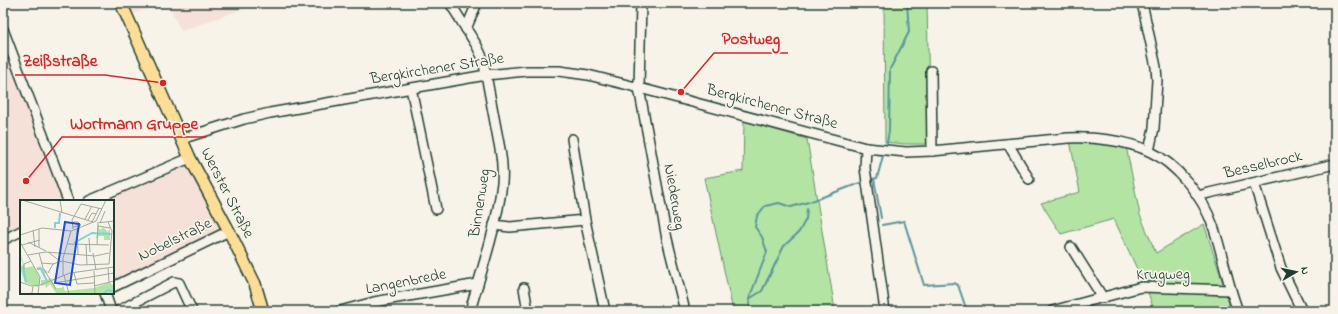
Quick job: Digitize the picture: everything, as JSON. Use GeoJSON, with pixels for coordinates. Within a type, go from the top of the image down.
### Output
{"type":"FeatureCollection","features":[{"type":"Feature","properties":{"kind":"main road","name":"Werster Straße"},"geometry":{"type":"LineString","coordinates":[[122,3],[181,139],[229,230],[255,284],[263,311]]}},
{"type":"Feature","properties":{"kind":"street","name":"Binnenweg"},"geometry":{"type":"LineString","coordinates":[[450,3],[477,46],[482,60],[502,163],[502,181],[494,225],[470,311]]}},
{"type":"Feature","properties":{"kind":"street"},"geometry":{"type":"LineString","coordinates":[[466,29],[477,3]]}},
{"type":"Feature","properties":{"kind":"street","name":"Niederweg"},"geometry":{"type":"LineString","coordinates":[[641,3],[639,88],[667,239],[685,311]]}},
{"type":"Feature","properties":{"kind":"street"},"geometry":{"type":"LineString","coordinates":[[1142,3],[1157,73],[1154,128],[1149,151]]}},
{"type":"Feature","properties":{"kind":"street"},"geometry":{"type":"LineString","coordinates":[[3,29],[68,200]]}},
{"type":"Feature","properties":{"kind":"street"},"geometry":{"type":"LineString","coordinates":[[930,70],[932,151]]}},
{"type":"Feature","properties":{"kind":"street","name":"Bergkirchener Straße"},"geometry":{"type":"LineString","coordinates":[[181,139],[244,118],[486,75],[527,71],[559,71],[588,75],[866,148],[906,152],[932,151],[1083,138],[1124,143],[1149,151],[1166,162],[1181,176],[1198,196],[1212,225],[1224,262],[1230,290],[1238,311]]}},
{"type":"Feature","properties":{"kind":"street"},"geometry":{"type":"LineString","coordinates":[[411,88],[436,209]]}},
{"type":"Feature","properties":{"kind":"street"},"geometry":{"type":"LineString","coordinates":[[572,139],[585,220],[605,311]]}},
{"type":"Feature","properties":{"kind":"street"},"geometry":{"type":"LineString","coordinates":[[1008,144],[1029,179]]}},
{"type":"Feature","properties":{"kind":"street"},"geometry":{"type":"LineString","coordinates":[[866,148],[865,168],[885,311]]}},
{"type":"Feature","properties":{"kind":"street"},"geometry":{"type":"LineString","coordinates":[[91,200],[190,158]]}},
{"type":"Feature","properties":{"kind":"street","name":"Besselbrock"},"geometry":{"type":"LineString","coordinates":[[1198,196],[1335,164]]}},
{"type":"Feature","properties":{"kind":"street"},"geometry":{"type":"LineString","coordinates":[[1254,183],[1281,268],[1302,311]]}},
{"type":"Feature","properties":{"kind":"street"},"geometry":{"type":"LineString","coordinates":[[494,225],[510,227],[585,220]]}},
{"type":"Feature","properties":{"kind":"street","name":"Nobelstraße"},"geometry":{"type":"LineString","coordinates":[[114,287],[229,230]]}},
{"type":"Feature","properties":{"kind":"street"},"geometry":{"type":"LineString","coordinates":[[3,240],[20,232]]}},
{"type":"Feature","properties":{"kind":"street"},"geometry":{"type":"LineString","coordinates":[[1071,247],[1102,298]]}},
{"type":"Feature","properties":{"kind":"street"},"geometry":{"type":"LineString","coordinates":[[118,311],[174,282],[179,283],[192,311]]}},
{"type":"Feature","properties":{"kind":"street","name":"Langenbrede"},"geometry":{"type":"LineString","coordinates":[[340,311],[374,302],[478,284]]}},
{"type":"Feature","properties":{"kind":"street","name":"Krugweg"},"geometry":{"type":"LineString","coordinates":[[1052,311],[1141,287],[1230,290]]}},
{"type":"Feature","properties":{"kind":"street"},"geometry":{"type":"LineString","coordinates":[[524,288],[528,311]]}},
{"type":"Feature","properties":{"kind":"street"},"geometry":{"type":"LineString","coordinates":[[105,294],[111,311]]}},
{"type":"Feature","properties":{"kind":"shaded area"},"geometry":{"type":"Polygon","coordinates":[[[121,3],[165,3],[126,16],[121,3]]]}},
{"type":"Feature","properties":{"kind":"shaded area"},"geometry":{"type":"Polygon","coordinates":[[[168,3],[260,3],[181,31],[168,3]]]}},
{"type":"Feature","properties":{"kind":"shaded area"},"geometry":{"type":"Polygon","coordinates":[[[7,50],[70,200],[20,200],[20,234],[3,242],[3,52],[7,50]]]}},
{"type":"Feature","properties":{"kind":"shaded area"},"geometry":{"type":"Polygon","coordinates":[[[185,158],[224,229],[114,284],[114,200],[87,200],[185,158]]]}},
{"type":"Feature","properties":{"kind":"green space"},"geometry":{"type":"Polygon","coordinates":[[[884,3],[927,3],[930,144],[885,142],[884,3]]]}},
{"type":"Feature","properties":{"kind":"green space"},"geometry":{"type":"Polygon","coordinates":[[[744,121],[807,139],[835,310],[733,311],[704,178],[743,171],[744,121]]]}},
{"type":"Feature","properties":{"kind":"green space"},"geometry":{"type":"Polygon","coordinates":[[[1070,141],[1085,141],[1126,146],[1140,215],[1156,253],[1204,224],[1232,311],[1154,311],[1149,295],[1114,219],[1061,234],[1041,203],[1080,192],[1070,141]]]}},
{"type":"Feature","properties":{"kind":"waterway"},"geometry":{"type":"LineString","coordinates":[[887,143],[889,131],[890,69],[909,32],[907,3]]}},
{"type":"Feature","properties":{"kind":"waterway"},"geometry":{"type":"LineString","coordinates":[[869,180],[877,178],[883,156]]}},
{"type":"Feature","properties":{"kind":"waterway"},"geometry":{"type":"LineString","coordinates":[[874,179],[881,218]]}},
{"type":"Feature","properties":{"kind":"waterway"},"geometry":{"type":"LineString","coordinates":[[750,311],[749,299],[767,252],[762,237],[755,227],[757,216],[765,206],[779,203],[791,207],[812,201],[865,181]]}},
{"type":"Feature","properties":{"kind":"waterway"},"geometry":{"type":"LineString","coordinates":[[749,299],[762,291],[784,246],[799,232],[806,219],[807,209]]}},
{"type":"Feature","properties":{"kind":"waterway"},"geometry":{"type":"LineString","coordinates":[[882,225],[904,221],[924,285],[954,283],[958,285],[967,311]]}},
{"type":"Feature","properties":{"kind":"place","name":"Zeißstraße"},"geometry":{"type":"Point","coordinates":[163,83]}},
{"type":"Feature","properties":{"kind":"place","name":"Postweg"},"geometry":{"type":"Point","coordinates":[681,92]}},
{"type":"Feature","properties":{"kind":"place","name":"Wortmann Gruppe"},"geometry":{"type":"Point","coordinates":[26,181]}}]}
